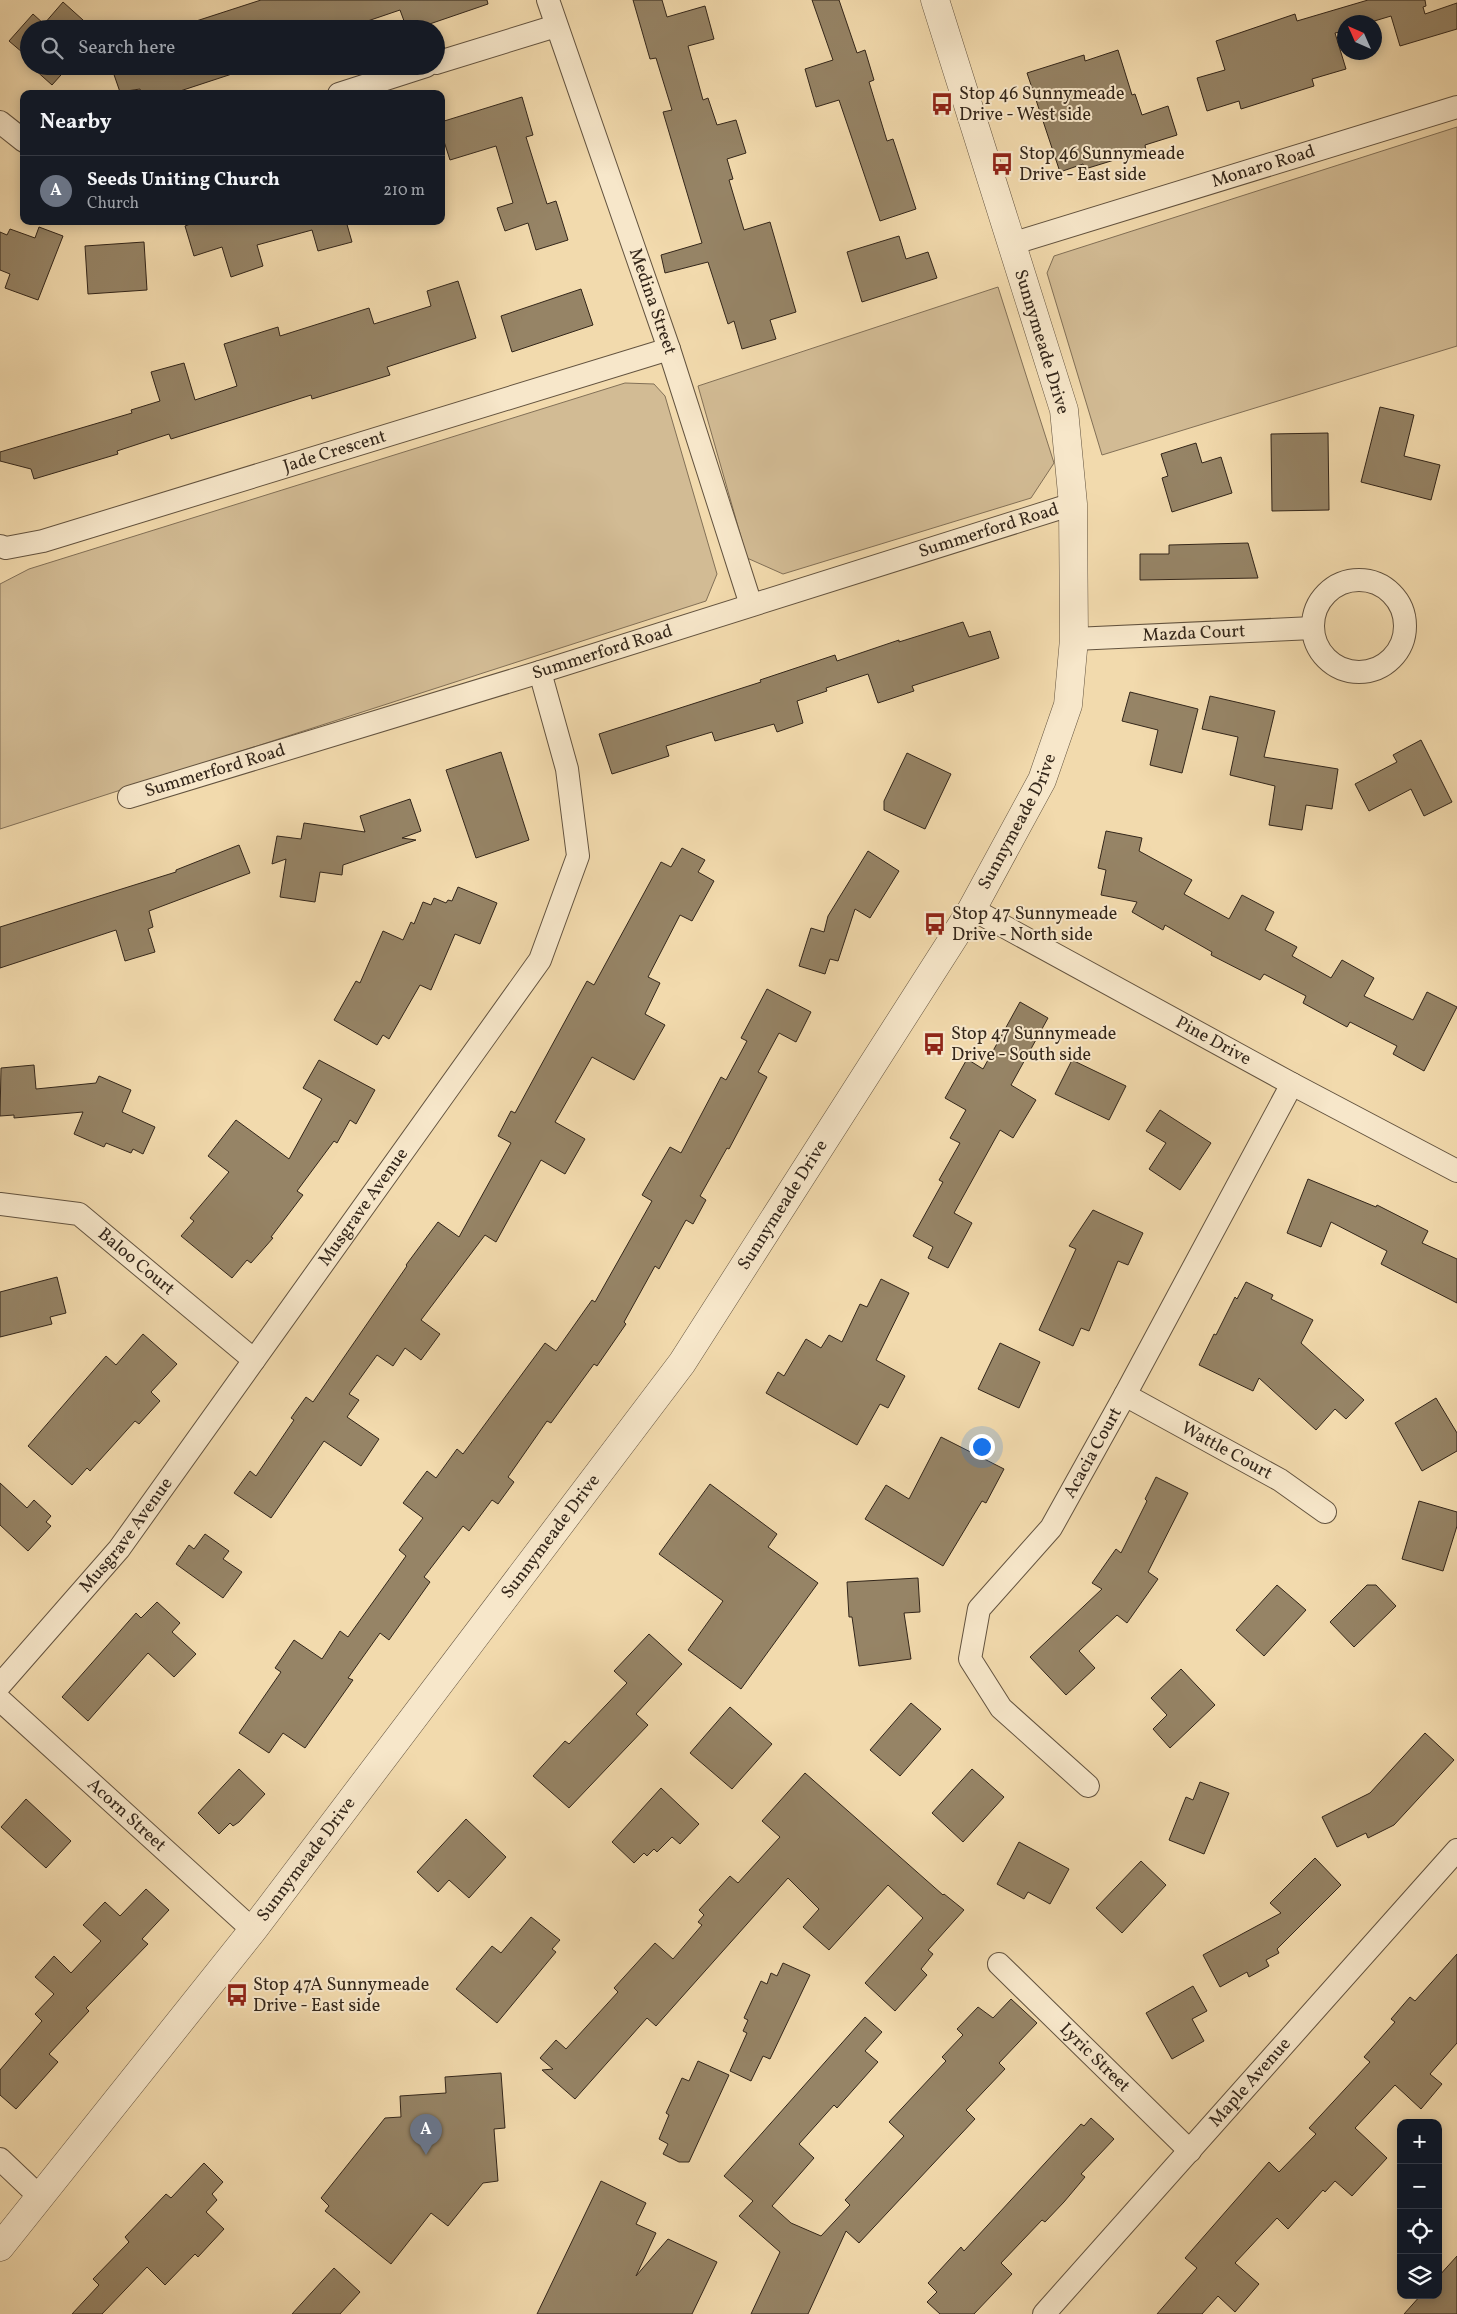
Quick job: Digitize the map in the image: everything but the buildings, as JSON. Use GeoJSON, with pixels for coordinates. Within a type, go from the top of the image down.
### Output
{"type":"FeatureCollection","features":[{"type":"Feature","properties":{"kind":"street","name":"Medina Street"},"geometry":{"type":"LineString","coordinates":[[548,0],[669,349],[751,605]]}},
{"type":"Feature","properties":{"kind":"street","name":"Sunnymeade Drive"},"geometry":{"type":"LineString","coordinates":[[0,2247],[253,1930],[682,1362],[972,909],[1042,780],[1068,705],[1074,639],[1073,504],[1064,410],[935,0]]}},
{"type":"Feature","properties":{"kind":"street"},"geometry":{"type":"LineString","coordinates":[[445,60],[556,26]]}},
{"type":"Feature","properties":{"kind":"street"},"geometry":{"type":"LineString","coordinates":[[351,90],[398,75]]}},
{"type":"Feature","properties":{"kind":"street","name":"Monaro Road"},"geometry":{"type":"LineString","coordinates":[[1011,244],[1457,107]]}},
{"type":"Feature","properties":{"kind":"street"},"geometry":{"type":"LineString","coordinates":[[0,122],[20,139]]}},
{"type":"Feature","properties":{"kind":"street","name":"Jade Crescent"},"geometry":{"type":"LineString","coordinates":[[0,546],[6,548],[44,541],[669,349]]}},
{"type":"Feature","properties":{"kind":"street","name":"Summerford Road"},"geometry":{"type":"LineString","coordinates":[[129,797],[540,672],[1073,504]]}},
{"type":"Feature","properties":{"kind":"street"},"geometry":{"type":"LineString","coordinates":[[1362,580],[1376,584],[1390,592],[1400,603],[1405,617],[1405,633],[1396,653],[1379,668],[1364,672],[1349,672],[1335,666],[1324,656],[1316,643],[1313,628],[1315,613],[1322,600],[1333,588],[1347,582],[1362,580]]}},
{"type":"Feature","properties":{"kind":"street","name":"Mazda Court"},"geometry":{"type":"LineString","coordinates":[[1074,639],[1313,628]]}},
{"type":"Feature","properties":{"kind":"street","name":"Musgrave Avenue"},"geometry":{"type":"LineString","coordinates":[[0,1686],[119,1549],[540,960],[578,856],[567,769],[540,672]]}},
{"type":"Feature","properties":{"kind":"street","name":"Pine Drive"},"geometry":{"type":"LineString","coordinates":[[972,909],[1292,1084],[1457,1171]]}},
{"type":"Feature","properties":{"kind":"street","name":"Acacia Court"},"geometry":{"type":"LineString","coordinates":[[1088,1786],[1001,1708],[970,1659],[980,1609],[1051,1528],[1125,1396],[1292,1084]]}},
{"type":"Feature","properties":{"kind":"street","name":"Baloo Court"},"geometry":{"type":"LineString","coordinates":[[0,1204],[79,1214],[254,1360]]}},
{"type":"Feature","properties":{"kind":"street","name":"Wattle Court"},"geometry":{"type":"LineString","coordinates":[[1125,1396],[1280,1480],[1325,1512]]}},
{"type":"Feature","properties":{"kind":"street","name":"Acorn Street"},"geometry":{"type":"LineString","coordinates":[[0,1700],[253,1930]]}},
{"type":"Feature","properties":{"kind":"street","name":"Maple Avenue"},"geometry":{"type":"LineString","coordinates":[[1044,2314],[1457,1850]]}},
{"type":"Feature","properties":{"kind":"street","name":"Lyric Street"},"geometry":{"type":"LineString","coordinates":[[999,1964],[1190,2151]]}},
{"type":"Feature","properties":{"kind":"street"},"geometry":{"type":"LineString","coordinates":[[0,2159],[40,2197]]}},
{"type":"Feature","properties":{"kind":"shaded area"},"geometry":{"type":"Polygon","coordinates":[[[1457,127],[1457,346],[1102,455],[1047,273],[1054,256],[1457,127]]]}},
{"type":"Feature","properties":{"kind":"shaded area"},"geometry":{"type":"Polygon","coordinates":[[[998,287],[1054,463],[1031,498],[783,574],[747,558],[698,386],[998,287]]]}},
{"type":"Feature","properties":{"kind":"shaded area"},"geometry":{"type":"Polygon","coordinates":[[[625,383],[654,384],[665,396],[717,574],[706,601],[0,829],[0,584],[29,569],[625,383]]]}},
{"type":"Feature","properties":{"kind":"place","name":"Stop 46 Sunnymeade Drive - West side"},"geometry":{"type":"Point","coordinates":[942,104]}},
{"type":"Feature","properties":{"kind":"place","name":"Stop 46 Sunnymeade Drive - East side"},"geometry":{"type":"Point","coordinates":[1002,164]}},
{"type":"Feature","properties":{"kind":"place","name":"Stop 47 Sunnymeade Drive - North side"},"geometry":{"type":"Point","coordinates":[935,924]}},
{"type":"Feature","properties":{"kind":"place","name":"Stop 47 Sunnymeade Drive - South side"},"geometry":{"type":"Point","coordinates":[934,1044]}},
{"type":"Feature","properties":{"kind":"place","name":"Stop 47A Sunnymeade Drive - East side"},"geometry":{"type":"Point","coordinates":[237,1995]}},
{"type":"Feature","properties":{"kind":"place","name":"Seeds Uniting Church"},"geometry":{"type":"Point","coordinates":[426,2155]}}]}
